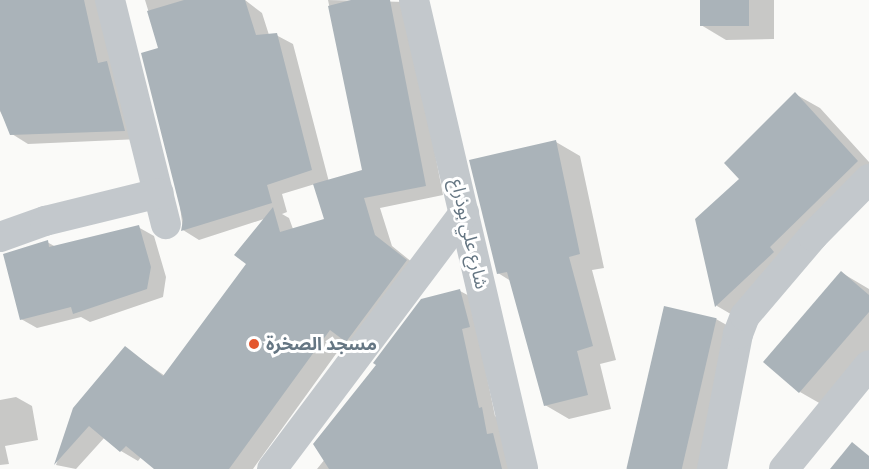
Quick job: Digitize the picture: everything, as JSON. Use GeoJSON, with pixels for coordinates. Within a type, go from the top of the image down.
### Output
{"type":"FeatureCollection","features":[{"type":"Feature","properties":{"kind":"street"},"geometry":{"type":"LineString","coordinates":[[110,0],[166,224]]}},
{"type":"Feature","properties":{"kind":"street","name":"شارع علي بوذراع"},"geometry":{"type":"LineString","coordinates":[[414,0],[523,469]]}},
{"type":"Feature","properties":{"kind":"street"},"geometry":{"type":"LineString","coordinates":[[712,469],[738,334],[745,316],[813,236],[869,179]]}},
{"type":"Feature","properties":{"kind":"street"},"geometry":{"type":"LineString","coordinates":[[0,237],[45,221],[159,193]]}},
{"type":"Feature","properties":{"kind":"street"},"geometry":{"type":"LineString","coordinates":[[272,469],[464,213]]}},
{"type":"Feature","properties":{"kind":"street"},"geometry":{"type":"LineString","coordinates":[[784,469],[869,365]]}},
{"type":"Feature","properties":{"kind":"building"},"geometry":{"type":"Polygon","coordinates":[[[0,0],[84,0],[98,63],[107,61],[125,131],[10,135],[0,110],[0,0]]]}},
{"type":"Feature","properties":{"kind":"building"},"geometry":{"type":"Polygon","coordinates":[[[184,0],[245,0],[256,35],[277,33],[312,170],[267,185],[272,203],[181,231],[183,220],[141,53],[158,48],[147,11],[184,0]]]}},
{"type":"Feature","properties":{"kind":"building"},"geometry":{"type":"Polygon","coordinates":[[[351,0],[390,0],[426,186],[364,198],[375,235],[407,260],[346,342],[330,330],[229,469],[154,469],[126,446],[120,452],[89,426],[54,465],[73,408],[125,346],[163,376],[246,264],[234,255],[273,207],[280,232],[324,219],[313,184],[362,170],[328,6],[351,0]]]}},
{"type":"Feature","properties":{"kind":"building"},"geometry":{"type":"Polygon","coordinates":[[[700,0],[749,0],[749,26],[700,26],[700,0]]]}},
{"type":"Feature","properties":{"kind":"building"},"geometry":{"type":"Polygon","coordinates":[[[795,92],[858,161],[770,247],[774,252],[715,307],[695,219],[739,179],[724,163],[795,92]]]}},
{"type":"Feature","properties":{"kind":"building"},"geometry":{"type":"Polygon","coordinates":[[[556,140],[580,254],[569,257],[593,346],[577,351],[588,395],[544,406],[507,272],[497,274],[469,160],[556,140]]]}},
{"type":"Feature","properties":{"kind":"building"},"geometry":{"type":"Polygon","coordinates":[[[139,225],[151,267],[147,289],[73,314],[71,307],[20,320],[3,254],[48,240],[49,247],[139,225]]]}},
{"type":"Feature","properties":{"kind":"building"},"geometry":{"type":"Polygon","coordinates":[[[841,271],[869,295],[869,312],[799,393],[763,362],[841,271]]]}},
{"type":"Feature","properties":{"kind":"building"},"geometry":{"type":"Polygon","coordinates":[[[460,289],[470,327],[462,329],[479,408],[482,407],[487,434],[493,433],[502,469],[329,469],[313,444],[376,365],[373,363],[421,299],[460,289]]]}},
{"type":"Feature","properties":{"kind":"building"},"geometry":{"type":"Polygon","coordinates":[[[664,306],[717,318],[682,469],[626,469],[664,306]]]}},
{"type":"Feature","properties":{"kind":"building"},"geometry":{"type":"Polygon","coordinates":[[[852,442],[869,456],[869,469],[830,469],[852,442]]]}},
{"type":"Feature","properties":{"kind":"place","name":"مسجد الصخرة"},"geometry":{"type":"Point","coordinates":[254,344]}}]}
